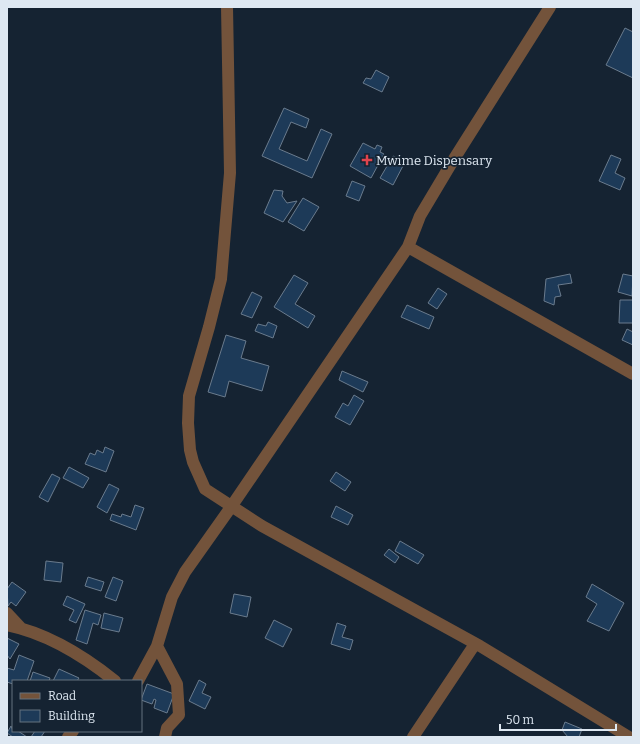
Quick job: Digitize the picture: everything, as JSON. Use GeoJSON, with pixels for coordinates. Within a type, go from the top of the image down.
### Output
{"type":"FeatureCollection","features":[{"type":"Feature","properties":{"kind":"street"},"geometry":{"type":"LineString","coordinates":[[227,7],[230,173],[221,279],[210,327],[189,396],[188,423],[193,462],[205,489],[231,507],[475,644],[629,737]]}},
{"type":"Feature","properties":{"kind":"street"},"geometry":{"type":"LineString","coordinates":[[139,680],[157,646],[172,597],[184,572],[231,507],[408,247],[420,216],[550,7]]}},
{"type":"Feature","properties":{"kind":"street"},"geometry":{"type":"LineString","coordinates":[[408,247],[633,374]]}},
{"type":"Feature","properties":{"kind":"street"},"geometry":{"type":"LineString","coordinates":[[7,613],[21,628]]}},
{"type":"Feature","properties":{"kind":"street"},"geometry":{"type":"LineString","coordinates":[[7,625],[21,628],[67,648],[95,664],[114,680]]}},
{"type":"Feature","properties":{"kind":"street"},"geometry":{"type":"LineString","coordinates":[[413,737],[475,644]]}},
{"type":"Feature","properties":{"kind":"street"},"geometry":{"type":"LineString","coordinates":[[157,646],[177,684],[180,715],[167,728],[164,737]]}},
{"type":"Feature","properties":{"kind":"building"},"geometry":{"type":"Polygon","coordinates":[[[625,28],[633,32],[633,78],[606,65],[625,28]]]}},
{"type":"Feature","properties":{"kind":"building"},"geometry":{"type":"Polygon","coordinates":[[[376,70],[389,77],[382,92],[363,83],[366,78],[371,79],[376,70]]]}},
{"type":"Feature","properties":{"kind":"building"},"geometry":{"type":"Polygon","coordinates":[[[284,108],[309,119],[306,128],[291,122],[279,149],[307,161],[321,129],[332,134],[312,178],[262,156],[284,108]]]}},
{"type":"Feature","properties":{"kind":"building","name":"Mwime Dispensary"},"geometry":{"type":"Polygon","coordinates":[[[363,143],[375,149],[377,145],[382,147],[380,152],[384,154],[371,178],[350,166],[363,143]]]}},
{"type":"Feature","properties":{"kind":"building"},"geometry":{"type":"Polygon","coordinates":[[[611,155],[621,159],[615,173],[625,178],[620,190],[599,181],[611,155]]]}},
{"type":"Feature","properties":{"kind":"building"},"geometry":{"type":"Polygon","coordinates":[[[393,156],[405,162],[393,185],[380,178],[393,156]]]}},
{"type":"Feature","properties":{"kind":"building"},"geometry":{"type":"Polygon","coordinates":[[[352,181],[365,186],[359,201],[346,196],[352,181]]]}},
{"type":"Feature","properties":{"kind":"building"},"geometry":{"type":"Polygon","coordinates":[[[274,190],[283,191],[282,196],[287,203],[297,201],[283,222],[264,213],[274,190]]]}},
{"type":"Feature","properties":{"kind":"building"},"geometry":{"type":"Polygon","coordinates":[[[303,198],[319,207],[304,231],[288,222],[303,198]]]}},
{"type":"Feature","properties":{"kind":"building"},"geometry":{"type":"Polygon","coordinates":[[[570,274],[572,283],[558,285],[561,296],[555,297],[554,305],[544,301],[546,279],[570,274]]]}},
{"type":"Feature","properties":{"kind":"building"},"geometry":{"type":"Polygon","coordinates":[[[623,274],[633,276],[632,296],[618,292],[623,274]]]}},
{"type":"Feature","properties":{"kind":"building"},"geometry":{"type":"Polygon","coordinates":[[[294,275],[308,283],[295,304],[315,316],[308,328],[274,307],[294,275]]]}},
{"type":"Feature","properties":{"kind":"building"},"geometry":{"type":"Polygon","coordinates":[[[438,288],[447,294],[437,309],[428,303],[438,288]]]}},
{"type":"Feature","properties":{"kind":"building"},"geometry":{"type":"Polygon","coordinates":[[[252,292],[262,297],[252,318],[241,314],[252,292]]]}},
{"type":"Feature","properties":{"kind":"building"},"geometry":{"type":"Polygon","coordinates":[[[620,300],[633,300],[633,323],[619,323],[620,300]]]}},
{"type":"Feature","properties":{"kind":"building"},"geometry":{"type":"Polygon","coordinates":[[[407,305],[434,317],[429,329],[401,317],[407,305]]]}},
{"type":"Feature","properties":{"kind":"building"},"geometry":{"type":"Polygon","coordinates":[[[268,322],[277,326],[273,338],[255,331],[258,324],[266,326],[268,322]]]}},
{"type":"Feature","properties":{"kind":"building"},"geometry":{"type":"Polygon","coordinates":[[[627,329],[633,332],[633,345],[622,340],[627,329]]]}},
{"type":"Feature","properties":{"kind":"building"},"geometry":{"type":"Polygon","coordinates":[[[226,335],[246,341],[241,358],[269,366],[262,391],[229,381],[225,397],[208,392],[226,335]]]}},
{"type":"Feature","properties":{"kind":"building"},"geometry":{"type":"Polygon","coordinates":[[[342,371],[368,382],[363,392],[339,380],[342,371]]]}},
{"type":"Feature","properties":{"kind":"building"},"geometry":{"type":"Polygon","coordinates":[[[354,395],[364,401],[350,425],[335,417],[343,403],[348,406],[354,395]]]}},
{"type":"Feature","properties":{"kind":"building"},"geometry":{"type":"Polygon","coordinates":[[[105,447],[114,451],[106,472],[85,464],[90,453],[95,455],[97,450],[103,453],[105,447]]]}},
{"type":"Feature","properties":{"kind":"building"},"geometry":{"type":"Polygon","coordinates":[[[69,467],[89,478],[83,488],[63,478],[69,467]]]}},
{"type":"Feature","properties":{"kind":"building"},"geometry":{"type":"Polygon","coordinates":[[[336,472],[351,482],[345,491],[330,481],[336,472]]]}},
{"type":"Feature","properties":{"kind":"building"},"geometry":{"type":"Polygon","coordinates":[[[52,474],[60,478],[48,502],[39,497],[52,474]]]}},
{"type":"Feature","properties":{"kind":"building"},"geometry":{"type":"Polygon","coordinates":[[[109,484],[119,489],[107,513],[97,507],[109,484]]]}},
{"type":"Feature","properties":{"kind":"building"},"geometry":{"type":"Polygon","coordinates":[[[135,505],[144,508],[136,530],[110,520],[112,514],[121,517],[122,514],[131,517],[135,505]]]}},
{"type":"Feature","properties":{"kind":"building"},"geometry":{"type":"Polygon","coordinates":[[[336,506],[353,515],[348,525],[331,517],[336,506]]]}},
{"type":"Feature","properties":{"kind":"building"},"geometry":{"type":"Polygon","coordinates":[[[400,541],[424,555],[418,564],[395,551],[400,541]]]}},
{"type":"Feature","properties":{"kind":"building"},"geometry":{"type":"Polygon","coordinates":[[[389,549],[399,557],[395,563],[384,555],[389,549]]]}},
{"type":"Feature","properties":{"kind":"building"},"geometry":{"type":"Polygon","coordinates":[[[46,561],[63,563],[61,582],[44,580],[46,561]]]}},
{"type":"Feature","properties":{"kind":"building"},"geometry":{"type":"Polygon","coordinates":[[[88,577],[104,582],[101,591],[85,586],[88,577]]]}},
{"type":"Feature","properties":{"kind":"building"},"geometry":{"type":"Polygon","coordinates":[[[113,577],[123,581],[116,601],[105,597],[113,577]]]}},
{"type":"Feature","properties":{"kind":"building"},"geometry":{"type":"Polygon","coordinates":[[[12,582],[26,592],[16,606],[11,602],[8,606],[7,589],[12,582]]]}},
{"type":"Feature","properties":{"kind":"building"},"geometry":{"type":"Polygon","coordinates":[[[592,584],[624,603],[609,631],[587,621],[597,604],[586,597],[592,584]]]}},
{"type":"Feature","properties":{"kind":"building"},"geometry":{"type":"Polygon","coordinates":[[[234,594],[251,597],[247,617],[230,613],[234,594]]]}},
{"type":"Feature","properties":{"kind":"building"},"geometry":{"type":"Polygon","coordinates":[[[67,596],[85,604],[76,623],[69,620],[74,610],[63,605],[67,596]]]}},
{"type":"Feature","properties":{"kind":"building"},"geometry":{"type":"Polygon","coordinates":[[[85,610],[101,615],[98,625],[93,623],[87,644],[76,640],[85,610]]]}},
{"type":"Feature","properties":{"kind":"building"},"geometry":{"type":"Polygon","coordinates":[[[104,613],[123,618],[119,632],[101,628],[104,613]]]}},
{"type":"Feature","properties":{"kind":"building"},"geometry":{"type":"Polygon","coordinates":[[[274,620],[292,629],[283,647],[265,638],[274,620]]]}},
{"type":"Feature","properties":{"kind":"building"},"geometry":{"type":"Polygon","coordinates":[[[337,623],[346,626],[342,637],[353,640],[350,650],[331,644],[337,623]]]}},
{"type":"Feature","properties":{"kind":"building"},"geometry":{"type":"Polygon","coordinates":[[[7,638],[19,644],[10,659],[7,655],[7,638]]]}},
{"type":"Feature","properties":{"kind":"building"},"geometry":{"type":"Polygon","coordinates":[[[19,655],[34,661],[27,680],[12,680],[12,684],[7,682],[7,668],[14,670],[19,655]]]}},
{"type":"Feature","properties":{"kind":"building"},"geometry":{"type":"Polygon","coordinates":[[[59,669],[79,678],[78,680],[54,680],[59,669]]]}},
{"type":"Feature","properties":{"kind":"building"},"geometry":{"type":"Polygon","coordinates":[[[33,672],[50,678],[49,680],[30,680],[33,672]]]}},
{"type":"Feature","properties":{"kind":"building"},"geometry":{"type":"Polygon","coordinates":[[[199,680],[206,684],[202,693],[211,697],[205,709],[189,701],[199,680]]]}},
{"type":"Feature","properties":{"kind":"building"},"geometry":{"type":"Polygon","coordinates":[[[147,684],[174,694],[167,713],[154,708],[156,700],[154,699],[152,704],[142,700],[147,684]]]}},
{"type":"Feature","properties":{"kind":"building"},"geometry":{"type":"Polygon","coordinates":[[[565,722],[582,729],[579,737],[568,737],[562,730],[565,722]]]}},
{"type":"Feature","properties":{"kind":"building"},"geometry":{"type":"Polygon","coordinates":[[[11,726],[12,732],[20,732],[27,737],[13,737],[7,733],[11,726]]]}},
{"type":"Feature","properties":{"kind":"building"},"geometry":{"type":"Polygon","coordinates":[[[34,732],[44,732],[41,737],[31,737],[34,732]]]}},
{"type":"Feature","properties":{"kind":"place","name":"Mwime Dispensary"},"geometry":{"type":"Point","coordinates":[367,160]}}]}
